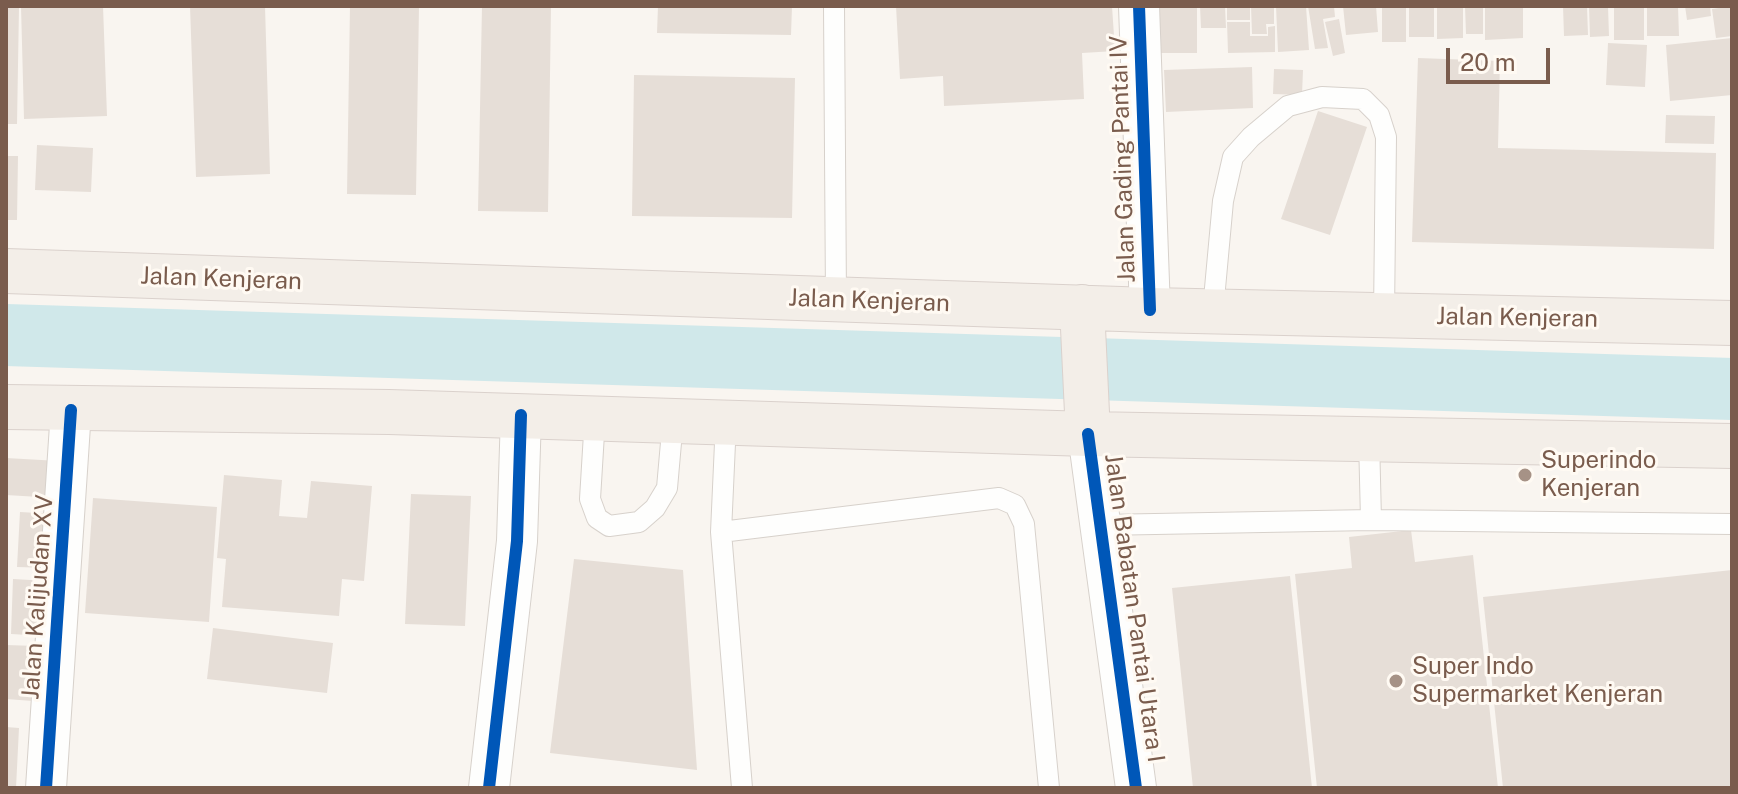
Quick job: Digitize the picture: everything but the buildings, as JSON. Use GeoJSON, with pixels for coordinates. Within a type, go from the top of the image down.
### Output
{"type":"FeatureCollection","features":[{"type":"Feature","properties":{"kind":"main road","name":"Jalan Kenjeran"},"geometry":{"type":"LineString","coordinates":[[6,271],[836,300],[1082,312],[1213,310],[1732,323]]}},
{"type":"Feature","properties":{"kind":"main road"},"geometry":{"type":"LineString","coordinates":[[1082,312],[1088,431]]}},
{"type":"Feature","properties":{"kind":"main road"},"geometry":{"type":"LineString","coordinates":[[6,407],[389,412],[1732,446]]}},
{"type":"Feature","properties":{"kind":"street","name":"Jalan Gading Pantai IV"},"geometry":{"type":"LineString","coordinates":[[1139,6],[1150,310]]}},
{"type":"Feature","properties":{"kind":"street","name":"Jalan Kalijudan XV"},"geometry":{"type":"LineString","coordinates":[[46,788],[71,410]]}},
{"type":"Feature","properties":{"kind":"street"},"geometry":{"type":"LineString","coordinates":[[489,788],[517,541],[521,415]]}},
{"type":"Feature","properties":{"kind":"street","name":"Jalan Babatan Pantai Utara I"},"geometry":{"type":"LineString","coordinates":[[1088,431],[1136,788]]}},
{"type":"Feature","properties":{"kind":"lane"},"geometry":{"type":"LineString","coordinates":[[834,6],[836,300]]}},
{"type":"Feature","properties":{"kind":"lane"},"geometry":{"type":"LineString","coordinates":[[1213,310],[1223,201],[1233,157],[1251,137],[1288,106],[1322,97],[1363,99],[1379,115],[1386,137],[1384,315]]}},
{"type":"Feature","properties":{"kind":"lane"},"geometry":{"type":"LineString","coordinates":[[595,417],[590,499],[597,518],[609,526],[639,522],[655,508],[667,488],[673,420]]}},
{"type":"Feature","properties":{"kind":"lane"},"geometry":{"type":"LineString","coordinates":[[726,421],[721,532],[742,788]]}},
{"type":"Feature","properties":{"kind":"lane"},"geometry":{"type":"LineString","coordinates":[[1369,438],[1371,520]]}},
{"type":"Feature","properties":{"kind":"lane"},"geometry":{"type":"LineString","coordinates":[[721,532],[999,498],[1015,505],[1024,524],[1049,788]]}},
{"type":"Feature","properties":{"kind":"lane"},"geometry":{"type":"LineString","coordinates":[[1101,525],[1371,520],[1732,524]]}},
{"type":"Feature","properties":{"kind":"waterway"},"geometry":{"type":"LineString","coordinates":[[6,335],[1732,389]]}},
{"type":"Feature","properties":{"kind":"cycle path"},"geometry":{"type":"LineString","coordinates":[[1139,6],[1150,310]]}},
{"type":"Feature","properties":{"kind":"cycle path"},"geometry":{"type":"LineString","coordinates":[[46,788],[71,410]]}},
{"type":"Feature","properties":{"kind":"cycle path"},"geometry":{"type":"LineString","coordinates":[[489,788],[517,541],[521,415]]}},
{"type":"Feature","properties":{"kind":"cycle path"},"geometry":{"type":"LineString","coordinates":[[1088,434],[1136,788]]}},
{"type":"Feature","properties":{"kind":"place","name":"Superindo Kenjeran"},"geometry":{"type":"Point","coordinates":[1525,475]}},
{"type":"Feature","properties":{"kind":"place","name":"Super Indo Supermarket Kenjeran"},"geometry":{"type":"Point","coordinates":[1396,681]}}]}
